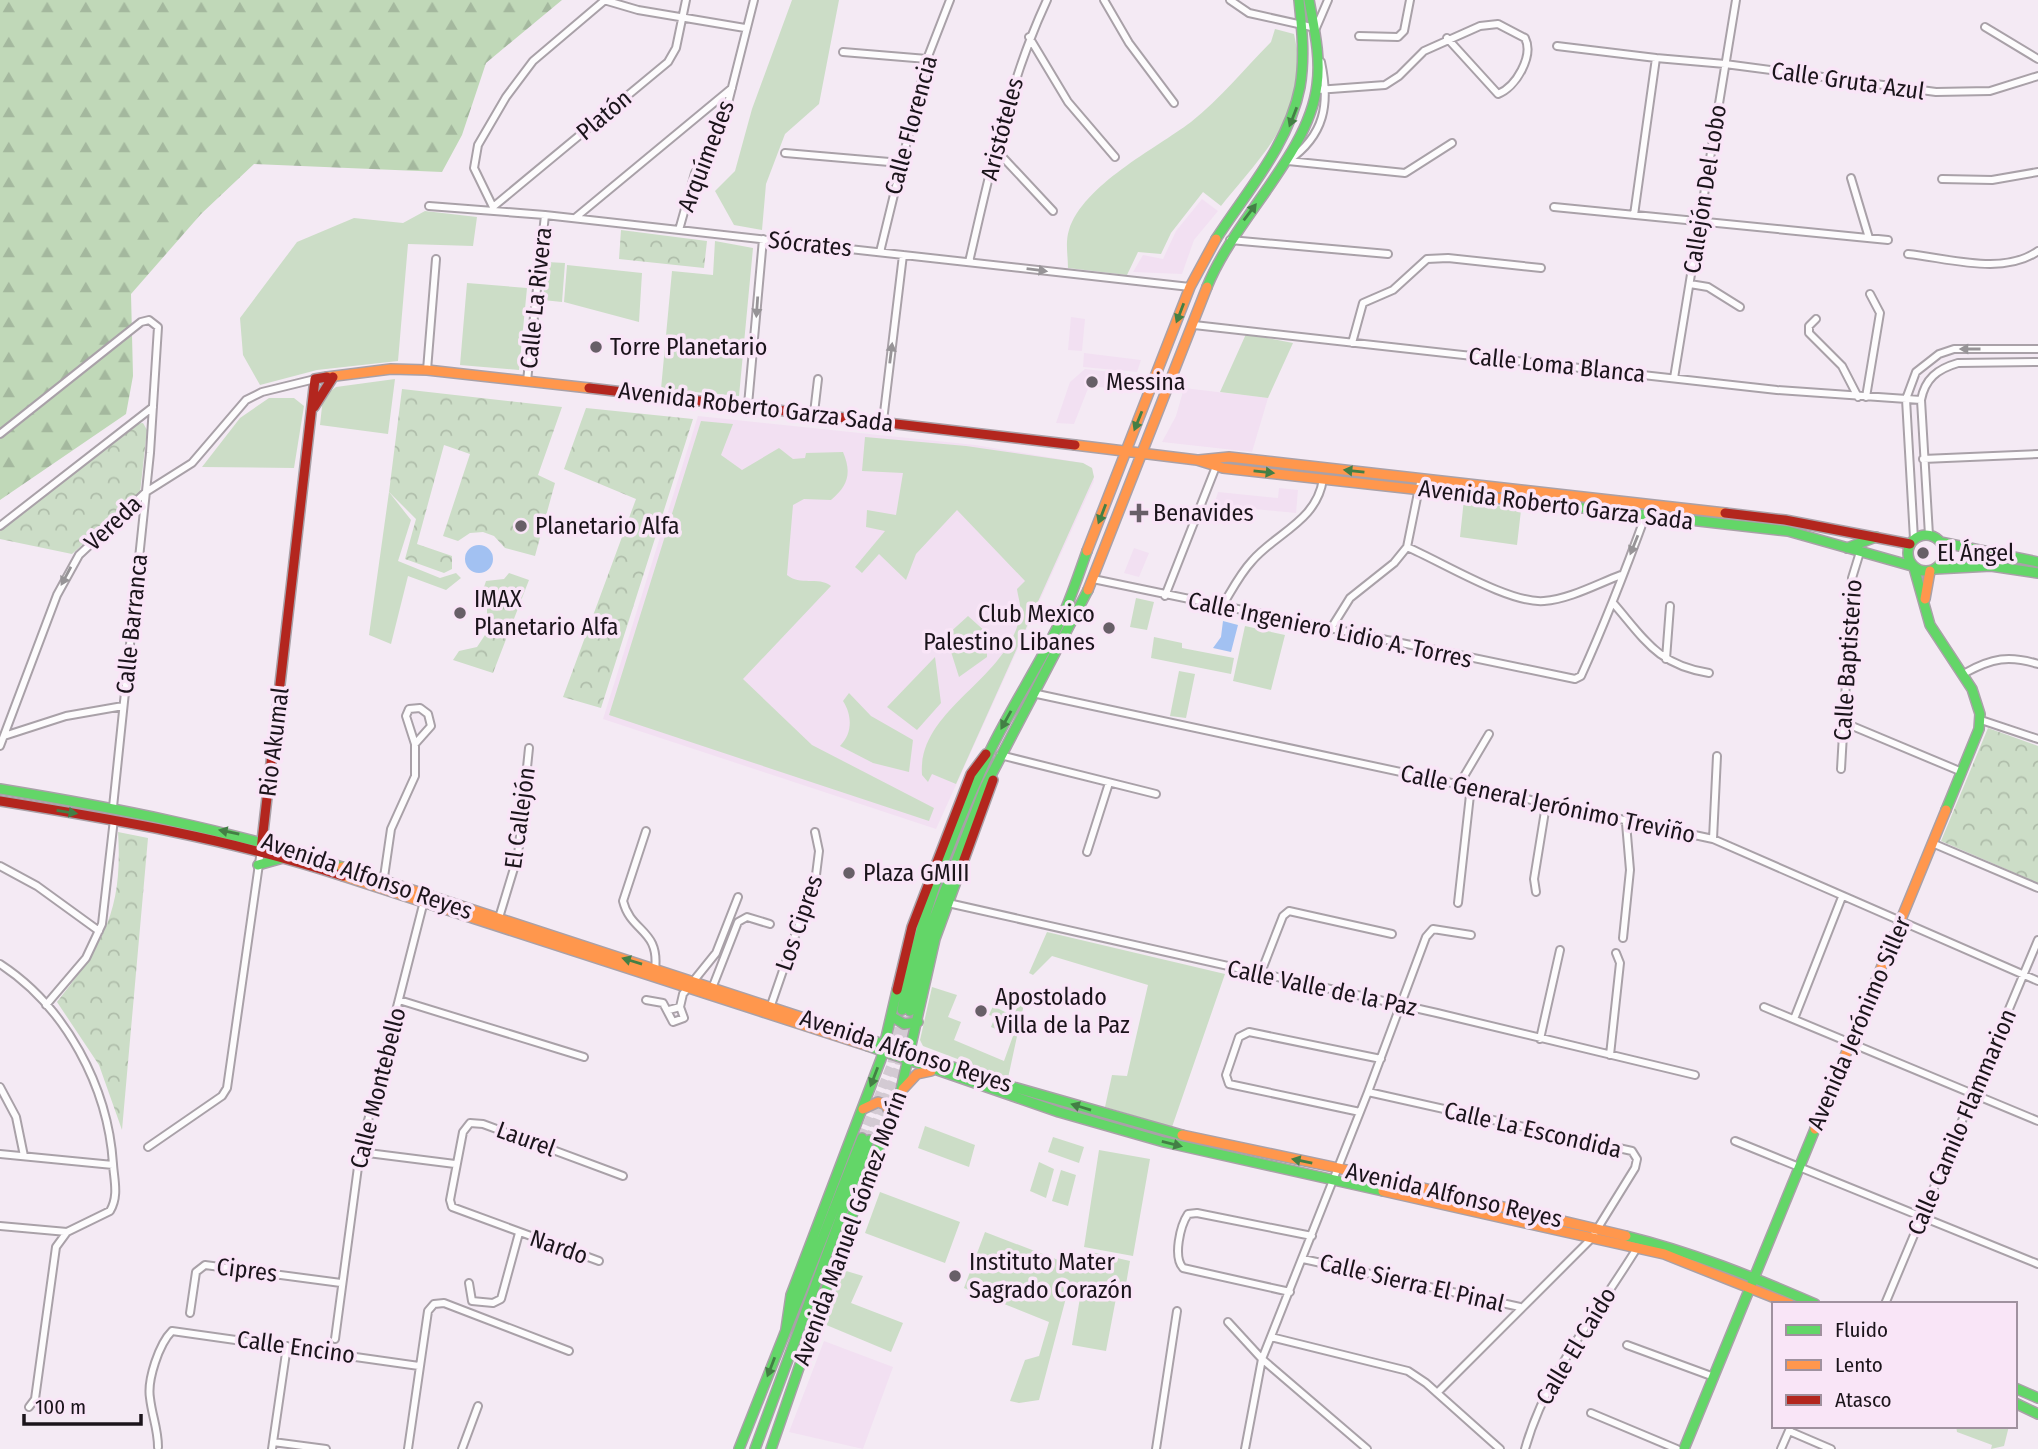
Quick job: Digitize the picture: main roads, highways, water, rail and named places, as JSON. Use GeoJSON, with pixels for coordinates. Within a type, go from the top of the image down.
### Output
{"type":"FeatureCollection","features":[{"type":"Feature","properties":{"kind":"water"},"geometry":{"type":"Polygon","coordinates":[[[479,545],[489,549],[493,559],[489,569],[479,573],[469,569],[465,559],[469,549],[479,545]]]}},
{"type":"Feature","properties":{"kind":"water"},"geometry":{"type":"Polygon","coordinates":[[[1223,621],[1238,625],[1231,652],[1213,648],[1221,637],[1223,621]]]}},
{"type":"Feature","properties":{"kind":"tunnel"},"geometry":{"type":"LineString","coordinates":[[869,1140],[899,1066],[910,1011]]}},
{"type":"Feature","properties":{"kind":"tunnel"},"geometry":{"type":"LineString","coordinates":[[862,1138],[892,1063],[901,1015]]}},
{"type":"Feature","properties":{"kind":"place","name":"Torre Planetario"},"geometry":{"type":"Point","coordinates":[596,347]}},
{"type":"Feature","properties":{"kind":"place","name":"Messina"},"geometry":{"type":"Point","coordinates":[1092,382]}},
{"type":"Feature","properties":{"kind":"place","name":"Benavides"},"geometry":{"type":"Point","coordinates":[1139,513]}},
{"type":"Feature","properties":{"kind":"place","name":"Planetario Alfa"},"geometry":{"type":"Point","coordinates":[521,526]}},
{"type":"Feature","properties":{"kind":"place","name":"El Ángel"},"geometry":{"type":"Point","coordinates":[1923,553]}},
{"type":"Feature","properties":{"kind":"place","name":"IMAX Planetario Alfa"},"geometry":{"type":"Point","coordinates":[460,613]}},
{"type":"Feature","properties":{"kind":"place","name":"Club Mexico Palestino Libanes"},"geometry":{"type":"Point","coordinates":[1109,628]}},
{"type":"Feature","properties":{"kind":"place","name":"Plaza GMIII"},"geometry":{"type":"Point","coordinates":[849,873]}},
{"type":"Feature","properties":{"kind":"place","name":"Apostolado Villa de la Paz"},"geometry":{"type":"Point","coordinates":[981,1011]}},
{"type":"Feature","properties":{"kind":"place","name":"Instituto Mater Sagrado Corazón"},"geometry":{"type":"Point","coordinates":[955,1276]}}]}
